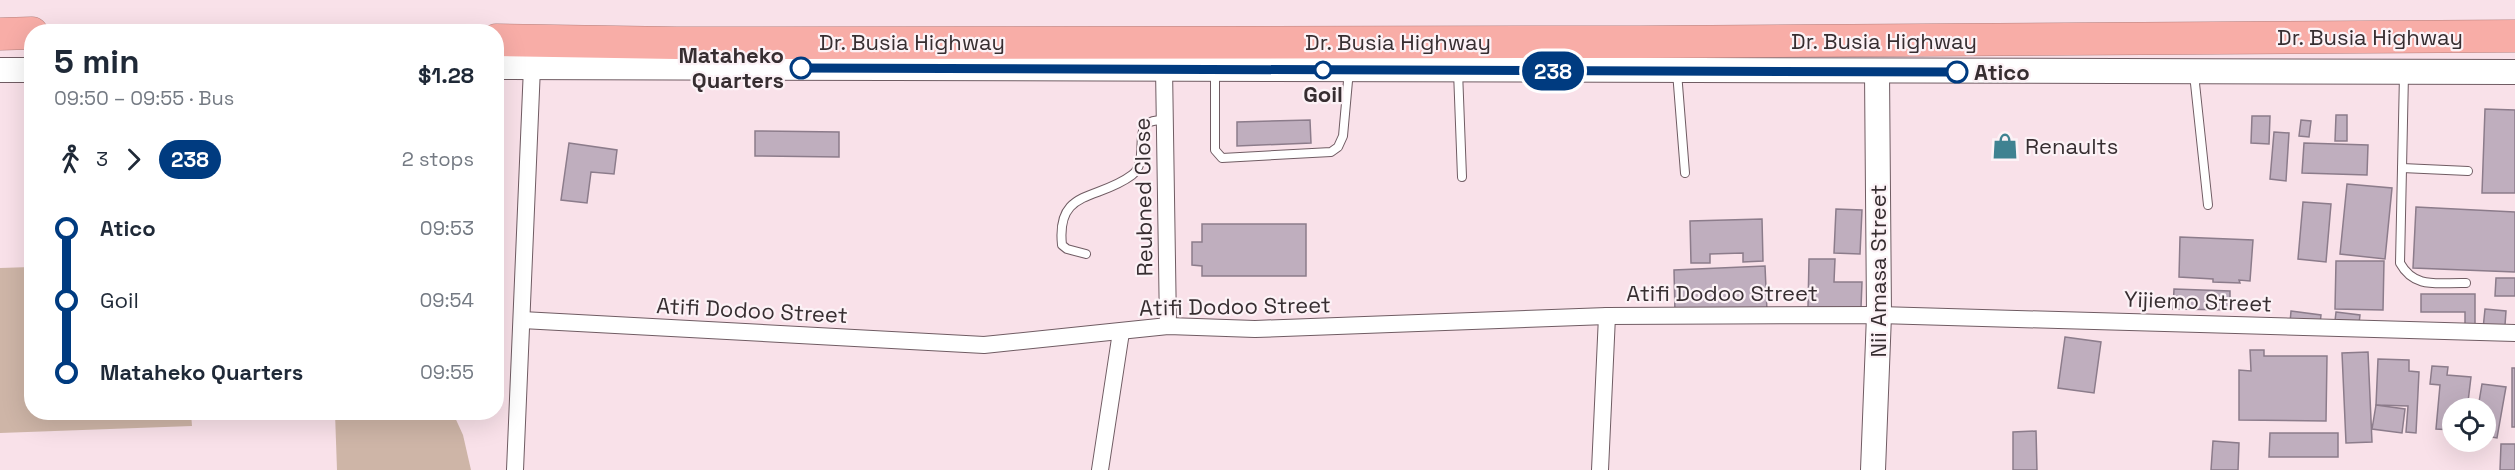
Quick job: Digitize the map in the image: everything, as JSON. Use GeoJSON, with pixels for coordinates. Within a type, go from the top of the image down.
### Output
{"type":"FeatureCollection","features":[{"type":"Feature","properties":{"kind":"highway"},"geometry":{"type":"LineString","coordinates":[[0,34],[24,33]]}},
{"type":"Feature","properties":{"kind":"highway","name":"Dr. Busia Highway"},"geometry":{"type":"LineString","coordinates":[[504,40],[676,43],[1653,42],[2515,36]]}},
{"type":"Feature","properties":{"kind":"street"},"geometry":{"type":"LineString","coordinates":[[515,470],[532,67]]}},
{"type":"Feature","properties":{"kind":"street","name":"Dr. Busia Highway"},"geometry":{"type":"LineString","coordinates":[[504,68],[2515,72]]}},
{"type":"Feature","properties":{"kind":"street","name":"Reubned Close"},"geometry":{"type":"LineString","coordinates":[[1164,68],[1168,326]]}},
{"type":"Feature","properties":{"kind":"street"},"geometry":{"type":"LineString","coordinates":[[0,70],[24,70]]}},
{"type":"Feature","properties":{"kind":"street","name":"Nii Amasa Street"},"geometry":{"type":"LineString","coordinates":[[1873,470],[1879,315],[1877,72]]}},
{"type":"Feature","properties":{"kind":"street","name":"Atifi Dodoo Street"},"geometry":{"type":"LineString","coordinates":[[522,320],[984,345],[1121,333],[1168,326],[1255,329],[1607,316],[1879,315]]}},
{"type":"Feature","properties":{"kind":"street","name":"Yijiemo Street"},"geometry":{"type":"LineString","coordinates":[[1879,315],[2515,333]]}},
{"type":"Feature","properties":{"kind":"street"},"geometry":{"type":"LineString","coordinates":[[1600,470],[1607,316]]}},
{"type":"Feature","properties":{"kind":"street"},"geometry":{"type":"LineString","coordinates":[[1100,470],[1121,333]]}},
{"type":"Feature","properties":{"kind":"lane"},"geometry":{"type":"LineString","coordinates":[[1215,69],[1215,150],[1222,158],[1331,152],[1338,147],[1343,136],[1349,70]]}},
{"type":"Feature","properties":{"kind":"lane"},"geometry":{"type":"LineString","coordinates":[[1458,70],[1462,177]]}},
{"type":"Feature","properties":{"kind":"lane"},"geometry":{"type":"LineString","coordinates":[[2404,70],[2400,263],[2407,274],[2417,282],[2466,283]]}},
{"type":"Feature","properties":{"kind":"lane"},"geometry":{"type":"LineString","coordinates":[[1677,71],[1685,173]]}},
{"type":"Feature","properties":{"kind":"lane"},"geometry":{"type":"LineString","coordinates":[[2194,71],[2208,205]]}},
{"type":"Feature","properties":{"kind":"lane"},"geometry":{"type":"LineString","coordinates":[[1086,254],[1067,249],[1062,245],[1060,226],[1066,212],[1075,203],[1132,175],[1139,166],[1144,127],[1150,122],[1165,120]]}},
{"type":"Feature","properties":{"kind":"lane"},"geometry":{"type":"LineString","coordinates":[[2402,168],[2468,171]]}},
{"type":"Feature","properties":{"kind":"shaded area"},"geometry":{"type":"Polygon","coordinates":[[[24,267],[24,420],[192,420],[192,426],[0,433],[0,268],[24,267]]]}},
{"type":"Feature","properties":{"kind":"shaded area"},"geometry":{"type":"Polygon","coordinates":[[[335,420],[456,420],[463,435],[471,470],[337,470],[335,420]]]}},
{"type":"Feature","properties":{"kind":"building"},"geometry":{"type":"Polygon","coordinates":[[[2485,109],[2515,110],[2515,193],[2482,193],[2485,109]]]}},
{"type":"Feature","properties":{"kind":"building"},"geometry":{"type":"Polygon","coordinates":[[[2336,115],[2347,115],[2347,141],[2335,141],[2336,115]]]}},
{"type":"Feature","properties":{"kind":"building"},"geometry":{"type":"Polygon","coordinates":[[[2252,116],[2270,116],[2269,144],[2251,143],[2252,116]]]}},
{"type":"Feature","properties":{"kind":"building"},"geometry":{"type":"Polygon","coordinates":[[[1310,120],[1311,143],[1237,146],[1237,122],[1310,120]]]}},
{"type":"Feature","properties":{"kind":"building"},"geometry":{"type":"Polygon","coordinates":[[[2301,120],[2311,121],[2309,137],[2299,136],[2301,120]]]}},
{"type":"Feature","properties":{"kind":"building"},"geometry":{"type":"Polygon","coordinates":[[[755,131],[839,132],[839,157],[755,156],[755,131]]]}},
{"type":"Feature","properties":{"kind":"building"},"geometry":{"type":"Polygon","coordinates":[[[2274,132],[2289,133],[2286,181],[2270,179],[2274,132]]]}},
{"type":"Feature","properties":{"kind":"building"},"geometry":{"type":"Polygon","coordinates":[[[569,143],[617,150],[614,174],[591,172],[587,203],[561,200],[569,143]]]}},
{"type":"Feature","properties":{"kind":"building"},"geometry":{"type":"Polygon","coordinates":[[[2304,143],[2368,145],[2367,175],[2302,173],[2304,143]]]}},
{"type":"Feature","properties":{"kind":"building"},"geometry":{"type":"Polygon","coordinates":[[[2347,184],[2392,188],[2385,259],[2340,254],[2347,184]]]}},
{"type":"Feature","properties":{"kind":"building"},"geometry":{"type":"Polygon","coordinates":[[[2303,202],[2331,204],[2326,262],[2298,259],[2303,202]]]}},
{"type":"Feature","properties":{"kind":"building"},"geometry":{"type":"Polygon","coordinates":[[[2416,207],[2515,212],[2515,272],[2413,268],[2416,207]]]}},
{"type":"Feature","properties":{"kind":"building"},"geometry":{"type":"Polygon","coordinates":[[[1836,209],[1862,210],[1860,254],[1834,253],[1836,209]]]}},
{"type":"Feature","properties":{"kind":"building"},"geometry":{"type":"Polygon","coordinates":[[[1762,219],[1763,261],[1743,262],[1743,253],[1710,254],[1710,263],[1691,263],[1690,221],[1762,219]]]}},
{"type":"Feature","properties":{"kind":"building"},"geometry":{"type":"Polygon","coordinates":[[[1202,224],[1306,224],[1306,276],[1202,276],[1202,266],[1192,265],[1192,242],[1202,242],[1202,224]]]}},
{"type":"Feature","properties":{"kind":"building"},"geometry":{"type":"Polygon","coordinates":[[[2180,237],[2253,240],[2250,281],[2213,282],[2213,279],[2179,277],[2180,237]]]}},
{"type":"Feature","properties":{"kind":"building"},"geometry":{"type":"Polygon","coordinates":[[[1809,259],[1835,259],[1834,282],[1862,282],[1861,308],[1808,307],[1809,259]]]}},
{"type":"Feature","properties":{"kind":"building"},"geometry":{"type":"Polygon","coordinates":[[[2336,261],[2384,261],[2383,310],[2335,309],[2336,261]]]}},
{"type":"Feature","properties":{"kind":"building"},"geometry":{"type":"Polygon","coordinates":[[[1765,266],[1767,311],[1675,314],[1674,270],[1765,266]]]}},
{"type":"Feature","properties":{"kind":"building"},"geometry":{"type":"Polygon","coordinates":[[[2496,278],[2515,278],[2515,296],[2495,296],[2496,278]]]}},
{"type":"Feature","properties":{"kind":"building"},"geometry":{"type":"Polygon","coordinates":[[[2174,289],[2230,291],[2230,310],[2173,309],[2174,289]]]}},
{"type":"Feature","properties":{"kind":"building"},"geometry":{"type":"Polygon","coordinates":[[[2421,294],[2475,294],[2475,325],[2465,325],[2465,312],[2421,312],[2421,294]]]}},
{"type":"Feature","properties":{"kind":"building"},"geometry":{"type":"Polygon","coordinates":[[[2485,309],[2506,311],[2505,325],[2483,329],[2485,309]]]}},
{"type":"Feature","properties":{"kind":"building"},"geometry":{"type":"Polygon","coordinates":[[[2291,311],[2321,315],[2320,324],[2290,323],[2291,311]]]}},
{"type":"Feature","properties":{"kind":"building"},"geometry":{"type":"Polygon","coordinates":[[[2336,312],[2360,315],[2359,324],[2335,321],[2336,312]]]}},
{"type":"Feature","properties":{"kind":"building"},"geometry":{"type":"Polygon","coordinates":[[[2065,337],[2101,342],[2094,393],[2058,388],[2065,337]]]}},
{"type":"Feature","properties":{"kind":"building"},"geometry":{"type":"Polygon","coordinates":[[[2250,350],[2264,350],[2264,356],[2327,356],[2326,421],[2239,420],[2239,370],[2251,371],[2250,350]]]}},
{"type":"Feature","properties":{"kind":"building"},"geometry":{"type":"Polygon","coordinates":[[[2368,352],[2372,442],[2346,443],[2342,353],[2368,352]]]}},
{"type":"Feature","properties":{"kind":"building"},"geometry":{"type":"Polygon","coordinates":[[[2378,359],[2409,360],[2409,371],[2419,372],[2416,433],[2406,432],[2408,406],[2376,405],[2378,359]]]}},
{"type":"Feature","properties":{"kind":"building"},"geometry":{"type":"Polygon","coordinates":[[[2432,366],[2448,367],[2447,375],[2471,377],[2468,398],[2442,398],[2442,429],[2436,429],[2440,385],[2430,384],[2432,366]]]}},
{"type":"Feature","properties":{"kind":"building"},"geometry":{"type":"Polygon","coordinates":[[[2512,368],[2515,368],[2515,427],[2512,427],[2512,368]]]}},
{"type":"Feature","properties":{"kind":"building"},"geometry":{"type":"Polygon","coordinates":[[[2482,384],[2506,387],[2497,438],[2496,398],[2480,398],[2482,384]]]}},
{"type":"Feature","properties":{"kind":"building"},"geometry":{"type":"Polygon","coordinates":[[[2376,405],[2405,409],[2402,433],[2372,429],[2376,405]]]}},
{"type":"Feature","properties":{"kind":"building"},"geometry":{"type":"Polygon","coordinates":[[[2036,431],[2037,470],[2013,470],[2013,432],[2036,431]]]}},
{"type":"Feature","properties":{"kind":"building"},"geometry":{"type":"Polygon","coordinates":[[[2270,433],[2338,433],[2338,457],[2269,457],[2270,433]]]}},
{"type":"Feature","properties":{"kind":"building"},"geometry":{"type":"Polygon","coordinates":[[[2213,441],[2239,443],[2238,470],[2211,470],[2213,441]]]}},
{"type":"Feature","properties":{"kind":"building"},"geometry":{"type":"Polygon","coordinates":[[[2501,444],[2515,444],[2515,470],[2500,470],[2501,444]]]}},
{"type":"Feature","properties":{"kind":"bus line","name":"238"},"geometry":{"type":"LineString","coordinates":[[801,68],[1957,72]]}},
{"type":"Feature","properties":{"kind":"place","name":"Mataheko Quarters"},"geometry":{"type":"Point","coordinates":[801,68]}},
{"type":"Feature","properties":{"kind":"place","name":"Goil"},"geometry":{"type":"Point","coordinates":[1323,70]}},
{"type":"Feature","properties":{"kind":"place","name":"Atico"},"geometry":{"type":"Point","coordinates":[1957,72]}},
{"type":"Feature","properties":{"kind":"place","name":"Renaults"},"geometry":{"type":"Point","coordinates":[2005,146]}}]}
